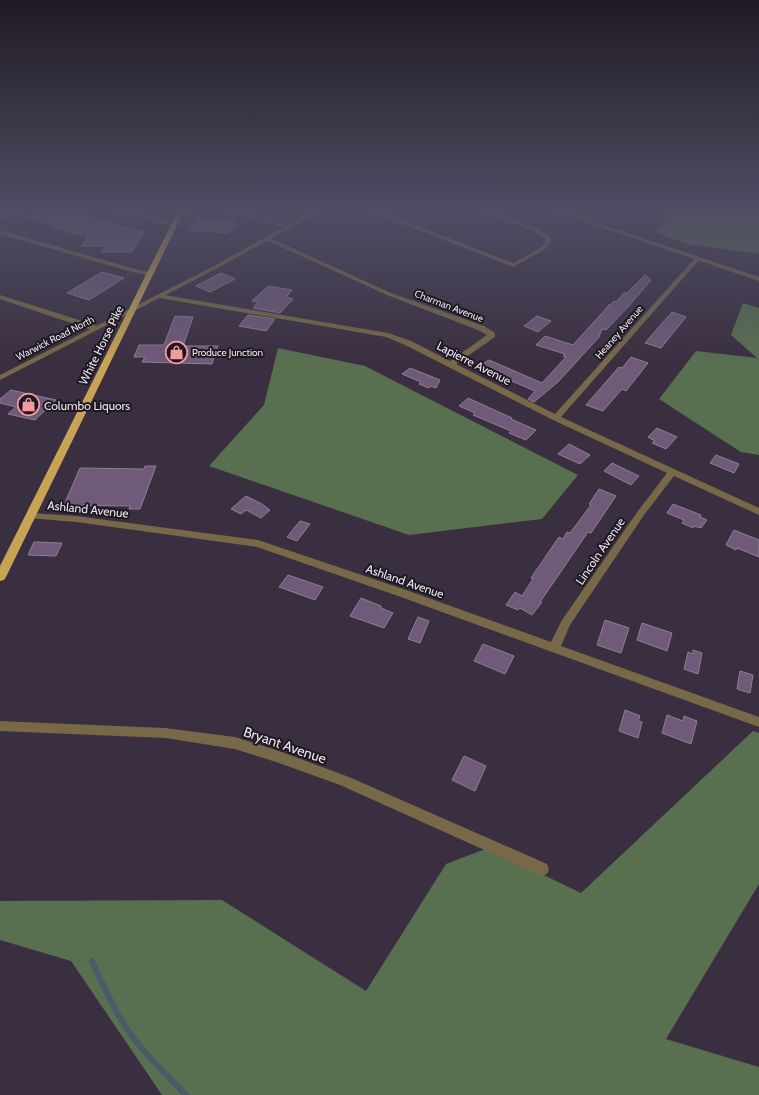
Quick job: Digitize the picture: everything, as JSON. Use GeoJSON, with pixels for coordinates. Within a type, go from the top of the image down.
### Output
{"type":"FeatureCollection","features":[{"type":"Feature","properties":{"kind":"highway","name":"White Horse Pike"},"geometry":{"type":"LineString","coordinates":[[0,577],[133,309],[137,297],[158,260]]}},
{"type":"Feature","properties":{"kind":"street"},"geometry":{"type":"LineString","coordinates":[[97,260],[134,271],[151,274]]}},
{"type":"Feature","properties":{"kind":"street","name":"Warwick Road North"},"geometry":{"type":"LineString","coordinates":[[0,378],[228,260]]}},
{"type":"Feature","properties":{"kind":"street","name":"Charman Avenue"},"geometry":{"type":"LineString","coordinates":[[314,260],[389,294],[481,328],[492,335],[450,365]]}},
{"type":"Feature","properties":{"kind":"street"},"geometry":{"type":"LineString","coordinates":[[500,260],[513,265],[522,260]]}},
{"type":"Feature","properties":{"kind":"street","name":"Heaney Avenue"},"geometry":{"type":"LineString","coordinates":[[556,418],[696,260]]}},
{"type":"Feature","properties":{"kind":"street"},"geometry":{"type":"LineString","coordinates":[[700,260],[759,280]]}},
{"type":"Feature","properties":{"kind":"street","name":"Lapierre Avenue"},"geometry":{"type":"LineString","coordinates":[[159,296],[388,335],[408,343],[556,418],[759,512]]}},
{"type":"Feature","properties":{"kind":"street"},"geometry":{"type":"LineString","coordinates":[[0,297],[95,328]]}},
{"type":"Feature","properties":{"kind":"street","name":"Lincoln Avenue"},"geometry":{"type":"LineString","coordinates":[[554,648],[566,623],[641,513],[672,471]]}},
{"type":"Feature","properties":{"kind":"street","name":"Ashland Avenue"},"geometry":{"type":"LineString","coordinates":[[31,516],[76,519],[258,544],[759,722]]}},
{"type":"Feature","properties":{"kind":"street","name":"Bryant Avenue"},"geometry":{"type":"LineString","coordinates":[[0,726],[165,733],[235,743],[279,757],[344,781],[542,869]]}},
{"type":"Feature","properties":{"kind":"green space"},"geometry":{"type":"Polygon","coordinates":[[[743,303],[759,308],[759,455],[741,452],[659,399],[696,351],[757,358],[731,335],[743,303]]]}},
{"type":"Feature","properties":{"kind":"green space"},"geometry":{"type":"Polygon","coordinates":[[[278,348],[365,366],[578,475],[542,519],[409,535],[209,466],[264,405],[278,348]]]}},
{"type":"Feature","properties":{"kind":"green space"},"geometry":{"type":"Polygon","coordinates":[[[753,731],[759,733],[759,884],[666,1039],[759,1067],[759,1095],[162,1095],[71,961],[0,940],[0,901],[222,900],[366,991],[446,864],[488,848],[581,893],[753,731]]]}},
{"type":"Feature","properties":{"kind":"building"},"geometry":{"type":"Polygon","coordinates":[[[102,272],[124,278],[89,300],[67,293],[102,272]]]}},
{"type":"Feature","properties":{"kind":"building"},"geometry":{"type":"Polygon","coordinates":[[[221,273],[235,279],[210,292],[196,286],[221,273]]]}},
{"type":"Feature","properties":{"kind":"building"},"geometry":{"type":"Polygon","coordinates":[[[645,275],[651,280],[628,307],[606,330],[602,329],[599,337],[558,382],[534,402],[528,399],[535,391],[507,379],[503,381],[475,368],[489,360],[542,383],[566,357],[563,356],[565,354],[536,345],[545,336],[573,345],[610,304],[609,306],[614,301],[616,302],[624,293],[627,293],[645,275]]]}},
{"type":"Feature","properties":{"kind":"building"},"geometry":{"type":"Polygon","coordinates":[[[268,286],[292,290],[286,297],[293,299],[280,313],[253,308],[258,302],[252,301],[268,286]]]}},
{"type":"Feature","properties":{"kind":"building"},"geometry":{"type":"Polygon","coordinates":[[[672,312],[686,317],[661,348],[645,343],[672,312]]]}},
{"type":"Feature","properties":{"kind":"building"},"geometry":{"type":"Polygon","coordinates":[[[248,315],[275,319],[266,331],[239,326],[248,315]]]}},
{"type":"Feature","properties":{"kind":"building","name":"Produce Junction"},"geometry":{"type":"Polygon","coordinates":[[[175,316],[193,317],[183,346],[218,346],[212,364],[142,362],[145,357],[134,357],[139,345],[164,345],[175,316]]]}},
{"type":"Feature","properties":{"kind":"building"},"geometry":{"type":"Polygon","coordinates":[[[537,316],[551,321],[538,332],[524,326],[537,316]]]}},
{"type":"Feature","properties":{"kind":"building"},"geometry":{"type":"Polygon","coordinates":[[[631,357],[648,363],[626,391],[622,389],[603,411],[586,405],[619,367],[622,368],[631,357]]]}},
{"type":"Feature","properties":{"kind":"building"},"geometry":{"type":"Polygon","coordinates":[[[410,368],[440,380],[436,388],[431,386],[429,388],[419,384],[421,382],[402,374],[410,368]]]}},
{"type":"Feature","properties":{"kind":"building","name":"Columbo Liquors"},"geometry":{"type":"Polygon","coordinates":[[[11,390],[56,400],[35,420],[8,414],[16,407],[0,403],[0,399],[11,390]]]}},
{"type":"Feature","properties":{"kind":"building"},"geometry":{"type":"Polygon","coordinates":[[[468,398],[536,430],[526,440],[509,433],[511,431],[473,415],[475,413],[459,406],[468,398]]]}},
{"type":"Feature","properties":{"kind":"building"},"geometry":{"type":"Polygon","coordinates":[[[657,428],[677,437],[666,449],[652,443],[655,441],[648,437],[657,428]]]}},
{"type":"Feature","properties":{"kind":"building"},"geometry":{"type":"Polygon","coordinates":[[[569,444],[590,455],[580,464],[558,454],[569,444]]]}},
{"type":"Feature","properties":{"kind":"building"},"geometry":{"type":"Polygon","coordinates":[[[716,455],[739,464],[734,473],[710,463],[716,455]]]}},
{"type":"Feature","properties":{"kind":"building"},"geometry":{"type":"Polygon","coordinates":[[[612,463],[639,476],[631,485],[604,471],[612,463]]]}},
{"type":"Feature","properties":{"kind":"building"},"geometry":{"type":"Polygon","coordinates":[[[145,466],[156,466],[140,509],[129,509],[130,506],[64,505],[80,468],[144,469],[145,466]]]}},
{"type":"Feature","properties":{"kind":"building"},"geometry":{"type":"Polygon","coordinates":[[[599,489],[616,496],[591,533],[588,532],[532,615],[520,608],[518,610],[506,605],[515,592],[522,596],[533,579],[531,578],[559,537],[563,539],[567,532],[570,533],[591,505],[589,504],[599,489]]]}},
{"type":"Feature","properties":{"kind":"building"},"geometry":{"type":"Polygon","coordinates":[[[246,496],[270,510],[261,518],[246,510],[241,514],[231,509],[246,496]]]}},
{"type":"Feature","properties":{"kind":"building"},"geometry":{"type":"Polygon","coordinates":[[[673,504],[701,515],[700,517],[707,520],[701,528],[694,526],[693,528],[682,523],[684,520],[667,513],[673,504]]]}},
{"type":"Feature","properties":{"kind":"building"},"geometry":{"type":"Polygon","coordinates":[[[300,521],[310,524],[297,541],[287,537],[300,521]]]}},
{"type":"Feature","properties":{"kind":"building"},"geometry":{"type":"Polygon","coordinates":[[[734,530],[759,540],[759,557],[737,548],[736,550],[726,545],[734,530]]]}},
{"type":"Feature","properties":{"kind":"building"},"geometry":{"type":"Polygon","coordinates":[[[34,542],[62,543],[56,556],[28,555],[34,542]]]}},
{"type":"Feature","properties":{"kind":"building"},"geometry":{"type":"Polygon","coordinates":[[[288,575],[323,587],[315,600],[279,587],[288,575]]]}},
{"type":"Feature","properties":{"kind":"building"},"geometry":{"type":"Polygon","coordinates":[[[361,598],[381,606],[381,608],[393,613],[384,628],[350,616],[361,598]]]}},
{"type":"Feature","properties":{"kind":"building"},"geometry":{"type":"Polygon","coordinates":[[[418,617],[429,621],[420,643],[408,639],[418,617]]]}},
{"type":"Feature","properties":{"kind":"building"},"geometry":{"type":"Polygon","coordinates":[[[605,620],[629,628],[621,653],[597,645],[605,620]]]}},
{"type":"Feature","properties":{"kind":"building"},"geometry":{"type":"Polygon","coordinates":[[[642,623],[672,633],[667,651],[637,640],[642,623]]]}},
{"type":"Feature","properties":{"kind":"building"},"geometry":{"type":"Polygon","coordinates":[[[483,644],[514,656],[505,674],[474,661],[483,644]]]}},
{"type":"Feature","properties":{"kind":"building"},"geometry":{"type":"Polygon","coordinates":[[[693,650],[702,653],[698,674],[684,669],[688,652],[693,654],[693,650]]]}},
{"type":"Feature","properties":{"kind":"building"},"geometry":{"type":"Polygon","coordinates":[[[740,671],[753,675],[750,693],[737,689],[740,671]]]}},
{"type":"Feature","properties":{"kind":"building"},"geometry":{"type":"Polygon","coordinates":[[[625,710],[640,716],[638,721],[642,722],[638,738],[619,731],[625,710]]]}},
{"type":"Feature","properties":{"kind":"building"},"geometry":{"type":"Polygon","coordinates":[[[667,715],[683,721],[684,716],[697,721],[691,744],[662,733],[667,715]]]}},
{"type":"Feature","properties":{"kind":"building"},"geometry":{"type":"Polygon","coordinates":[[[464,756],[486,766],[475,791],[452,780],[464,756]]]}},
{"type":"Feature","properties":{"kind":"waterway"},"geometry":{"type":"LineString","coordinates":[[92,961],[115,1009],[132,1036],[151,1059],[186,1095]]}},
{"type":"Feature","properties":{"kind":"place","name":"Produce Junction"},"geometry":{"type":"Point","coordinates":[176,352]}},
{"type":"Feature","properties":{"kind":"place","name":"Columbo Liquors"},"geometry":{"type":"Point","coordinates":[29,405]}}]}
